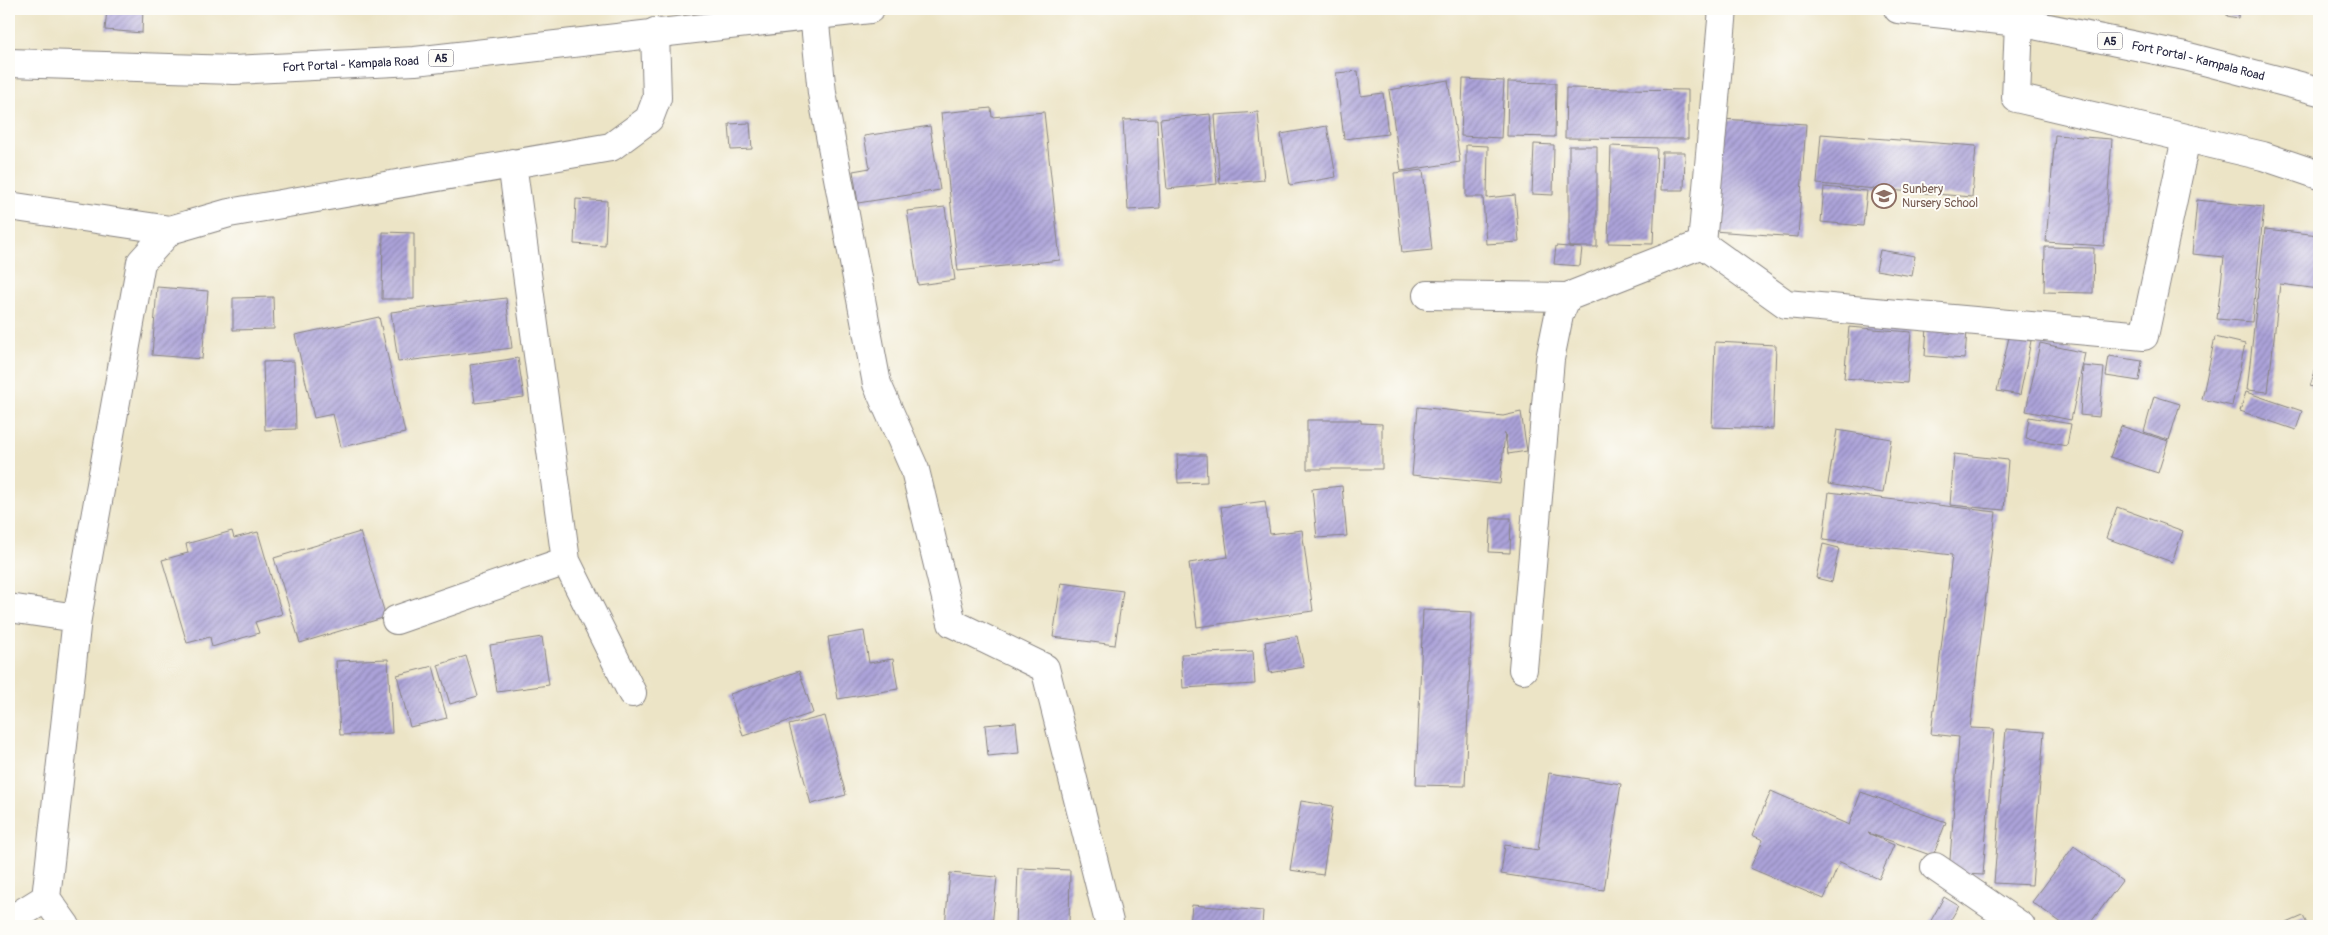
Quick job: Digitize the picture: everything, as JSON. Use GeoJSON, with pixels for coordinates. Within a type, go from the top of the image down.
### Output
{"type":"FeatureCollection","features":[{"type":"Feature","properties":{"kind":"street","name":"Fort Portal - Kampala Road"},"geometry":{"type":"LineString","coordinates":[[9,63],[234,70],[415,60],[870,9]]}},
{"type":"Feature","properties":{"kind":"street"},"geometry":{"type":"LineString","coordinates":[[1702,244],[1723,9]]}},
{"type":"Feature","properties":{"kind":"street","name":"Fort Portal - Kampala Road"},"geometry":{"type":"LineString","coordinates":[[1898,9],[2019,22],[2185,56],[2319,91]]}},
{"type":"Feature","properties":{"kind":"street"},"geometry":{"type":"LineString","coordinates":[[814,14],[822,93],[877,384],[915,470],[952,623],[1045,668],[1108,922]]}},
{"type":"Feature","properties":{"kind":"street"},"geometry":{"type":"LineString","coordinates":[[2019,22],[2016,98],[2263,156],[2319,175]]}},
{"type":"Feature","properties":{"kind":"street"},"geometry":{"type":"LineString","coordinates":[[9,206],[170,230],[229,212],[611,146],[649,119],[657,98],[655,32]]}},
{"type":"Feature","properties":{"kind":"street"},"geometry":{"type":"LineString","coordinates":[[1702,244],[1786,304],[2144,336],[2186,138]]}},
{"type":"Feature","properties":{"kind":"street"},"geometry":{"type":"LineString","coordinates":[[512,163],[566,561],[632,693]]}},
{"type":"Feature","properties":{"kind":"street"},"geometry":{"type":"LineString","coordinates":[[66,926],[46,898],[77,618],[141,262],[170,230]]}},
{"type":"Feature","properties":{"kind":"street"},"geometry":{"type":"LineString","coordinates":[[1427,295],[1567,297],[1702,244]]}},
{"type":"Feature","properties":{"kind":"street"},"geometry":{"type":"LineString","coordinates":[[1523,668],[1550,359],[1558,315],[1567,297]]}},
{"type":"Feature","properties":{"kind":"street"},"geometry":{"type":"LineString","coordinates":[[396,620],[566,561]]}},
{"type":"Feature","properties":{"kind":"street"},"geometry":{"type":"LineString","coordinates":[[9,608],[77,618]]}},
{"type":"Feature","properties":{"kind":"street"},"geometry":{"type":"LineString","coordinates":[[1935,867],[2022,926]]}},
{"type":"Feature","properties":{"kind":"street"},"geometry":{"type":"LineString","coordinates":[[9,921],[46,898]]}},
{"type":"Feature","properties":{"kind":"building"},"geometry":{"type":"Polygon","coordinates":[[[107,9],[143,9],[142,33],[105,30],[107,9]]]}},
{"type":"Feature","properties":{"kind":"building"},"geometry":{"type":"Polygon","coordinates":[[[2211,9],[2223,9],[2222,13],[2211,9]]]}},
{"type":"Feature","properties":{"kind":"building"},"geometry":{"type":"Polygon","coordinates":[[[2228,9],[2239,9],[2238,18],[2227,16],[2228,9]]]}},
{"type":"Feature","properties":{"kind":"building"},"geometry":{"type":"Polygon","coordinates":[[[1358,71],[1361,96],[1383,93],[1388,134],[1344,139],[1336,73],[1358,71]]]}},
{"type":"Feature","properties":{"kind":"building"},"geometry":{"type":"Polygon","coordinates":[[[1463,79],[1504,81],[1501,138],[1461,136],[1463,79]]]}},
{"type":"Feature","properties":{"kind":"building"},"geometry":{"type":"Polygon","coordinates":[[[1448,80],[1460,162],[1401,171],[1389,90],[1448,80]]]}},
{"type":"Feature","properties":{"kind":"building"},"geometry":{"type":"Polygon","coordinates":[[[1508,82],[1556,83],[1555,137],[1507,136],[1508,82]]]}},
{"type":"Feature","properties":{"kind":"building"},"geometry":{"type":"Polygon","coordinates":[[[1566,88],[1688,90],[1688,139],[1565,138],[1566,88]]]}},
{"type":"Feature","properties":{"kind":"building"},"geometry":{"type":"Polygon","coordinates":[[[991,108],[992,117],[1044,112],[1060,260],[958,271],[941,113],[991,108]]]}},
{"type":"Feature","properties":{"kind":"building"},"geometry":{"type":"Polygon","coordinates":[[[1258,112],[1264,180],[1220,184],[1215,115],[1258,112]]]}},
{"type":"Feature","properties":{"kind":"building"},"geometry":{"type":"Polygon","coordinates":[[[1210,114],[1217,184],[1167,189],[1160,119],[1210,114]]]}},
{"type":"Feature","properties":{"kind":"building"},"geometry":{"type":"Polygon","coordinates":[[[1157,119],[1160,208],[1128,210],[1123,120],[1157,119]]]}},
{"type":"Feature","properties":{"kind":"building"},"geometry":{"type":"Polygon","coordinates":[[[1721,119],[1806,124],[1798,237],[1713,231],[1721,119]]]}},
{"type":"Feature","properties":{"kind":"building"},"geometry":{"type":"Polygon","coordinates":[[[750,123],[752,149],[731,150],[729,124],[750,123]]]}},
{"type":"Feature","properties":{"kind":"building"},"geometry":{"type":"Polygon","coordinates":[[[930,126],[940,190],[858,203],[853,171],[870,168],[864,136],[930,126]]]}},
{"type":"Feature","properties":{"kind":"building"},"geometry":{"type":"Polygon","coordinates":[[[1327,126],[1336,177],[1290,185],[1281,134],[1327,126]]]}},
{"type":"Feature","properties":{"kind":"building"},"geometry":{"type":"Polygon","coordinates":[[[1821,134],[1976,146],[1972,197],[1817,184],[1821,134]]]}},
{"type":"Feature","properties":{"kind":"building"},"geometry":{"type":"Polygon","coordinates":[[[2055,135],[2112,139],[2104,246],[2046,242],[2055,135]]]}},
{"type":"Feature","properties":{"kind":"building"},"geometry":{"type":"Polygon","coordinates":[[[1534,144],[1554,145],[1553,195],[1532,194],[1534,144]]]}},
{"type":"Feature","properties":{"kind":"building"},"geometry":{"type":"Polygon","coordinates":[[[1466,145],[1488,146],[1487,198],[1515,195],[1519,242],[1486,244],[1483,197],[1466,197],[1466,145]]]}},
{"type":"Feature","properties":{"kind":"building"},"geometry":{"type":"Polygon","coordinates":[[[1569,146],[1597,146],[1597,247],[1569,247],[1569,146]]]}},
{"type":"Feature","properties":{"kind":"building"},"geometry":{"type":"Polygon","coordinates":[[[1611,146],[1657,148],[1653,244],[1608,243],[1611,146]]]}},
{"type":"Feature","properties":{"kind":"building"},"geometry":{"type":"Polygon","coordinates":[[[1662,152],[1685,152],[1684,190],[1661,190],[1662,152]]]}},
{"type":"Feature","properties":{"kind":"building"},"geometry":{"type":"Polygon","coordinates":[[[1423,170],[1432,250],[1402,253],[1394,173],[1423,170]]]}},
{"type":"Feature","properties":{"kind":"building"},"geometry":{"type":"Polygon","coordinates":[[[1824,187],[1867,191],[1863,226],[1821,222],[1824,187]]]}},
{"type":"Feature","properties":{"kind":"building"},"geometry":{"type":"Polygon","coordinates":[[[576,199],[607,201],[605,246],[574,244],[576,199]]]}},
{"type":"Feature","properties":{"kind":"building"},"geometry":{"type":"Polygon","coordinates":[[[2197,200],[2264,207],[2252,322],[2217,319],[2224,257],[2192,254],[2197,200]]]}},
{"type":"Feature","properties":{"kind":"building"},"geometry":{"type":"Polygon","coordinates":[[[945,207],[955,280],[918,285],[907,211],[945,207]]]}},
{"type":"Feature","properties":{"kind":"building"},"geometry":{"type":"Polygon","coordinates":[[[2265,229],[2319,235],[2319,289],[2280,284],[2268,392],[2247,390],[2265,229]]]}},
{"type":"Feature","properties":{"kind":"building"},"geometry":{"type":"Polygon","coordinates":[[[383,232],[414,233],[414,299],[382,299],[383,232]]]}},
{"type":"Feature","properties":{"kind":"building"},"geometry":{"type":"Polygon","coordinates":[[[1556,246],[1582,248],[1580,266],[1554,264],[1556,246]]]}},
{"type":"Feature","properties":{"kind":"building"},"geometry":{"type":"Polygon","coordinates":[[[2045,247],[2094,248],[2093,293],[2044,292],[2045,247]]]}},
{"type":"Feature","properties":{"kind":"building"},"geometry":{"type":"Polygon","coordinates":[[[1880,250],[1915,256],[1912,276],[1876,270],[1880,250]]]}},
{"type":"Feature","properties":{"kind":"building"},"geometry":{"type":"Polygon","coordinates":[[[157,287],[208,291],[202,359],[152,355],[157,287]]]}},
{"type":"Feature","properties":{"kind":"building"},"geometry":{"type":"Polygon","coordinates":[[[273,297],[274,329],[233,330],[233,298],[273,297]]]}},
{"type":"Feature","properties":{"kind":"building"},"geometry":{"type":"Polygon","coordinates":[[[506,298],[512,348],[398,362],[391,312],[506,298]]]}},
{"type":"Feature","properties":{"kind":"building"},"geometry":{"type":"Polygon","coordinates":[[[379,317],[405,433],[341,447],[333,414],[314,418],[295,335],[379,317]]]}},
{"type":"Feature","properties":{"kind":"building"},"geometry":{"type":"Polygon","coordinates":[[[1849,327],[1911,332],[1907,383],[1844,378],[1849,327]]]}},
{"type":"Feature","properties":{"kind":"building"},"geometry":{"type":"Polygon","coordinates":[[[1927,327],[1967,329],[1965,359],[1925,356],[1927,327]]]}},
{"type":"Feature","properties":{"kind":"building"},"geometry":{"type":"Polygon","coordinates":[[[2009,337],[2031,341],[2020,395],[1997,391],[2009,337]]]}},
{"type":"Feature","properties":{"kind":"building"},"geometry":{"type":"Polygon","coordinates":[[[2215,337],[2245,344],[2232,406],[2202,399],[2215,337]]]}},
{"type":"Feature","properties":{"kind":"building"},"geometry":{"type":"Polygon","coordinates":[[[1715,342],[1776,345],[1773,429],[1712,427],[1715,342]]]}},
{"type":"Feature","properties":{"kind":"building"},"geometry":{"type":"Polygon","coordinates":[[[2040,343],[2085,353],[2071,420],[2026,411],[2040,343]]]}},
{"type":"Feature","properties":{"kind":"building"},"geometry":{"type":"Polygon","coordinates":[[[2109,356],[2142,361],[2139,381],[2106,376],[2109,356]]]}},
{"type":"Feature","properties":{"kind":"building"},"geometry":{"type":"Polygon","coordinates":[[[518,358],[524,397],[475,403],[470,365],[518,358]]]}},
{"type":"Feature","properties":{"kind":"building"},"geometry":{"type":"Polygon","coordinates":[[[2319,360],[2319,389],[2310,386],[2319,360]]]}},
{"type":"Feature","properties":{"kind":"building"},"geometry":{"type":"Polygon","coordinates":[[[294,361],[296,429],[265,430],[263,362],[294,361]]]}},
{"type":"Feature","properties":{"kind":"building"},"geometry":{"type":"Polygon","coordinates":[[[2083,366],[2104,368],[2099,417],[2080,415],[2083,366]]]}},
{"type":"Feature","properties":{"kind":"building"},"geometry":{"type":"Polygon","coordinates":[[[2246,392],[2302,411],[2296,430],[2240,411],[2246,392]]]}},
{"type":"Feature","properties":{"kind":"building"},"geometry":{"type":"Polygon","coordinates":[[[2154,396],[2180,404],[2169,440],[2144,432],[2154,396]]]}},
{"type":"Feature","properties":{"kind":"building"},"geometry":{"type":"Polygon","coordinates":[[[1418,407],[1503,416],[1521,412],[1527,451],[1508,454],[1505,433],[1500,484],[1412,475],[1418,407]]]}},
{"type":"Feature","properties":{"kind":"building"},"geometry":{"type":"Polygon","coordinates":[[[2029,417],[2071,424],[2067,446],[2026,439],[2029,417]]]}},
{"type":"Feature","properties":{"kind":"building"},"geometry":{"type":"Polygon","coordinates":[[[1307,420],[1361,420],[1361,423],[1382,424],[1382,469],[1307,469],[1307,420]]]}},
{"type":"Feature","properties":{"kind":"building"},"geometry":{"type":"Polygon","coordinates":[[[2121,426],[2168,441],[2158,473],[2110,457],[2121,426]]]}},
{"type":"Feature","properties":{"kind":"building"},"geometry":{"type":"Polygon","coordinates":[[[1837,430],[1891,439],[1883,493],[1828,484],[1837,430]]]}},
{"type":"Feature","properties":{"kind":"building"},"geometry":{"type":"Polygon","coordinates":[[[1954,454],[2008,460],[2004,510],[1950,505],[1954,454]]]}},
{"type":"Feature","properties":{"kind":"building"},"geometry":{"type":"Polygon","coordinates":[[[1177,455],[1206,455],[1207,482],[1178,483],[1177,455]]]}},
{"type":"Feature","properties":{"kind":"building"},"geometry":{"type":"Polygon","coordinates":[[[1342,486],[1347,536],[1317,538],[1312,489],[1342,486]]]}},
{"type":"Feature","properties":{"kind":"building"},"geometry":{"type":"Polygon","coordinates":[[[1829,492],[1996,512],[1970,728],[1994,729],[1983,875],[1949,873],[1959,737],[1931,734],[1952,555],[1823,540],[1829,492]]]}},
{"type":"Feature","properties":{"kind":"building"},"geometry":{"type":"Polygon","coordinates":[[[1265,501],[1270,534],[1302,530],[1313,611],[1197,627],[1189,563],[1228,557],[1221,507],[1265,501]]]}},
{"type":"Feature","properties":{"kind":"building"},"geometry":{"type":"Polygon","coordinates":[[[2117,507],[2183,531],[2172,562],[2106,538],[2117,507]]]}},
{"type":"Feature","properties":{"kind":"building"},"geometry":{"type":"Polygon","coordinates":[[[1491,518],[1511,518],[1510,553],[1489,552],[1491,518]]]}},
{"type":"Feature","properties":{"kind":"building"},"geometry":{"type":"Polygon","coordinates":[[[232,531],[234,538],[258,532],[282,614],[255,622],[259,633],[212,647],[210,637],[187,643],[162,560],[188,553],[186,544],[232,531]]]}},
{"type":"Feature","properties":{"kind":"building"},"geometry":{"type":"Polygon","coordinates":[[[360,532],[386,617],[300,643],[274,558],[360,532]]]}},
{"type":"Feature","properties":{"kind":"building"},"geometry":{"type":"Polygon","coordinates":[[[1823,544],[1839,548],[1832,582],[1816,578],[1823,544]]]}},
{"type":"Feature","properties":{"kind":"building"},"geometry":{"type":"Polygon","coordinates":[[[1061,583],[1123,591],[1115,645],[1053,637],[1061,583]]]}},
{"type":"Feature","properties":{"kind":"building"},"geometry":{"type":"Polygon","coordinates":[[[1423,610],[1472,612],[1465,786],[1416,785],[1423,610]]]}},
{"type":"Feature","properties":{"kind":"building"},"geometry":{"type":"Polygon","coordinates":[[[864,631],[869,663],[893,659],[898,689],[838,699],[828,637],[864,631]]]}},
{"type":"Feature","properties":{"kind":"building"},"geometry":{"type":"Polygon","coordinates":[[[1297,636],[1304,667],[1270,673],[1265,642],[1297,636]]]}},
{"type":"Feature","properties":{"kind":"building"},"geometry":{"type":"Polygon","coordinates":[[[542,637],[549,685],[497,692],[490,645],[542,637]]]}},
{"type":"Feature","properties":{"kind":"building"},"geometry":{"type":"Polygon","coordinates":[[[1253,651],[1255,684],[1183,688],[1181,654],[1253,651]]]}},
{"type":"Feature","properties":{"kind":"building"},"geometry":{"type":"Polygon","coordinates":[[[466,656],[478,696],[450,704],[438,665],[466,656]]]}},
{"type":"Feature","properties":{"kind":"building"},"geometry":{"type":"Polygon","coordinates":[[[388,659],[392,733],[340,735],[336,661],[388,659]]]}},
{"type":"Feature","properties":{"kind":"building"},"geometry":{"type":"Polygon","coordinates":[[[433,666],[447,718],[410,727],[397,675],[433,666]]]}},
{"type":"Feature","properties":{"kind":"building"},"geometry":{"type":"Polygon","coordinates":[[[799,671],[813,713],[743,736],[730,694],[799,671]]]}},
{"type":"Feature","properties":{"kind":"building"},"geometry":{"type":"Polygon","coordinates":[[[825,716],[846,795],[811,804],[789,725],[825,716]]]}},
{"type":"Feature","properties":{"kind":"building"},"geometry":{"type":"Polygon","coordinates":[[[1016,722],[1019,753],[988,756],[985,725],[1016,722]]]}},
{"type":"Feature","properties":{"kind":"building"},"geometry":{"type":"Polygon","coordinates":[[[2006,729],[2044,732],[2032,885],[1994,883],[2006,729]]]}},
{"type":"Feature","properties":{"kind":"building"},"geometry":{"type":"Polygon","coordinates":[[[1549,773],[1621,784],[1604,890],[1501,874],[1505,845],[1538,850],[1549,773]]]}},
{"type":"Feature","properties":{"kind":"building"},"geometry":{"type":"Polygon","coordinates":[[[1771,791],[1849,825],[1861,792],[1946,822],[1933,856],[1868,833],[1894,845],[1879,879],[1840,862],[1824,899],[1750,868],[1763,840],[1752,835],[1771,791]]]}},
{"type":"Feature","properties":{"kind":"building"},"geometry":{"type":"Polygon","coordinates":[[[1301,801],[1333,806],[1323,875],[1290,870],[1301,801]]]}},
{"type":"Feature","properties":{"kind":"building"},"geometry":{"type":"Polygon","coordinates":[[[2074,846],[2122,881],[2088,926],[2066,926],[2032,902],[2074,846]]]}},
{"type":"Feature","properties":{"kind":"building"},"geometry":{"type":"Polygon","coordinates":[[[1018,868],[1070,870],[1069,926],[1016,926],[1018,868]]]}},
{"type":"Feature","properties":{"kind":"building"},"geometry":{"type":"Polygon","coordinates":[[[950,873],[997,877],[992,926],[945,926],[950,873]]]}},
{"type":"Feature","properties":{"kind":"building"},"geometry":{"type":"Polygon","coordinates":[[[1944,897],[1959,906],[1947,926],[1928,926],[1944,897]]]}},
{"type":"Feature","properties":{"kind":"building"},"geometry":{"type":"Polygon","coordinates":[[[1192,905],[1263,911],[1262,926],[1190,926],[1192,905]]]}},
{"type":"Feature","properties":{"kind":"building"},"geometry":{"type":"Polygon","coordinates":[[[2303,916],[2308,926],[2280,926],[2303,916]]]}},
{"type":"Feature","properties":{"kind":"place","name":"Sunbery Nursery School"},"geometry":{"type":"Point","coordinates":[1884,196]}}]}
